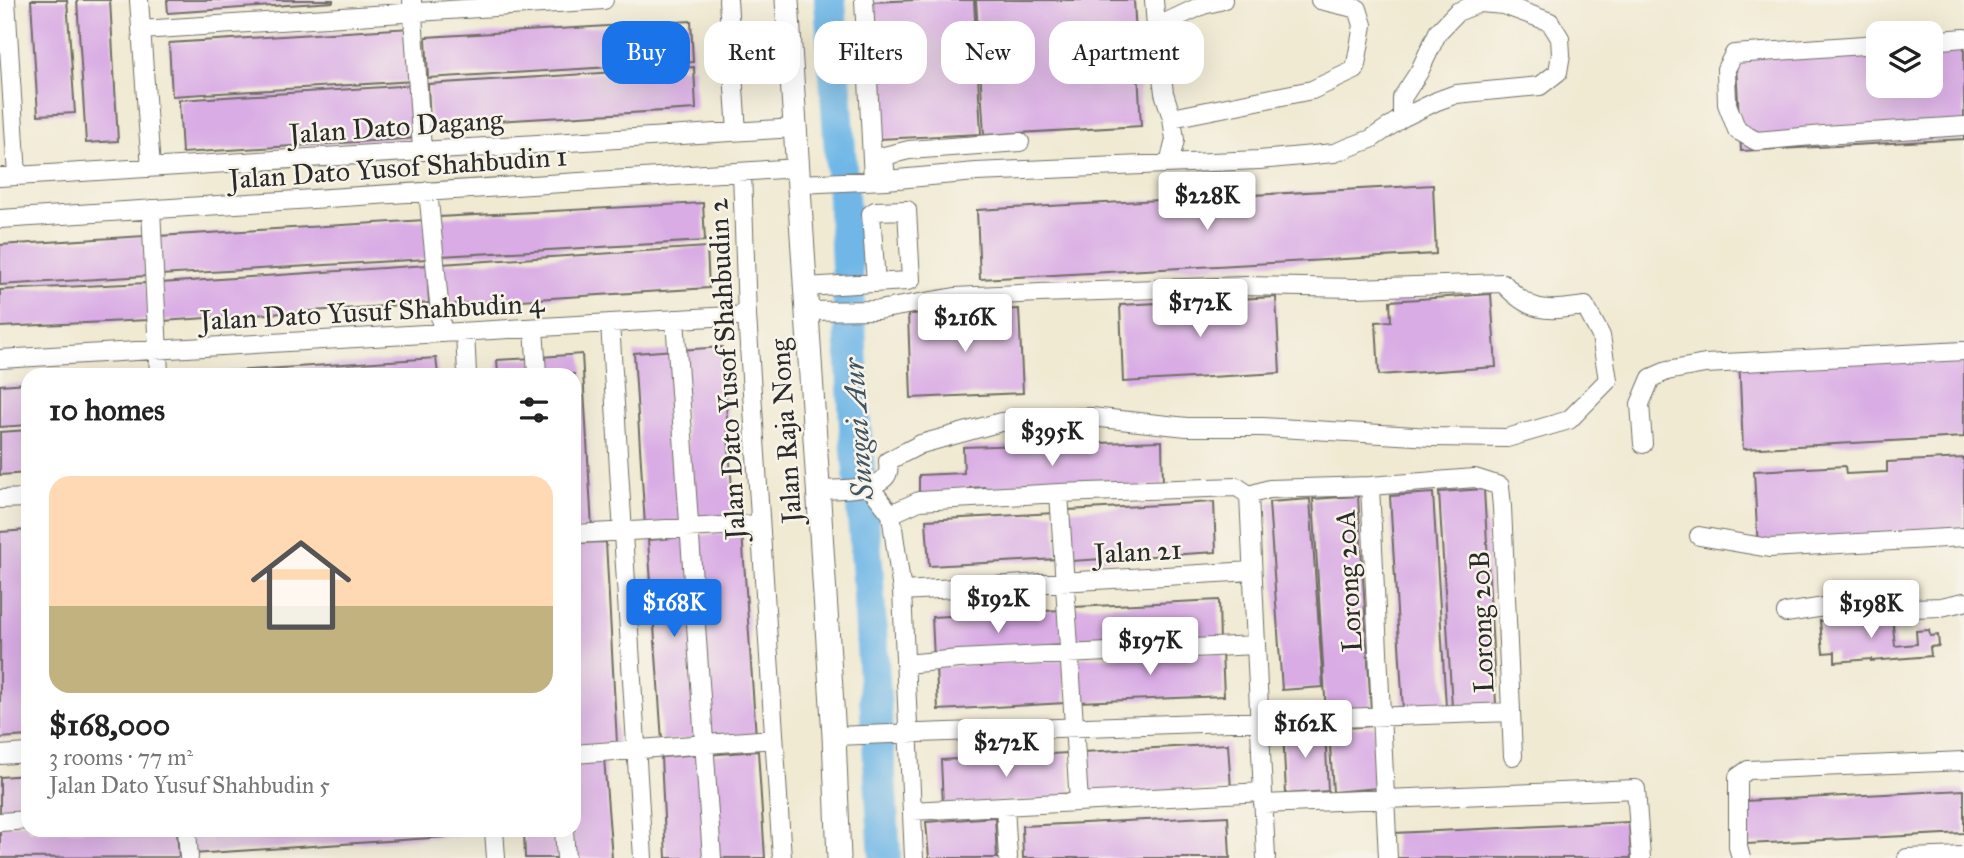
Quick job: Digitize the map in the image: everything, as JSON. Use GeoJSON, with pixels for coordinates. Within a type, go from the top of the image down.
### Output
{"type":"FeatureCollection","features":[{"type":"Feature","properties":{"kind":"main road","name":"Jalan Raja Nong"},"geometry":{"type":"LineString","coordinates":[[787,0],[834,736],[839,858]]}},
{"type":"Feature","properties":{"kind":"street"},"geometry":{"type":"LineString","coordinates":[[6,0],[8,176]]}},
{"type":"Feature","properties":{"kind":"street"},"geometry":{"type":"LineString","coordinates":[[139,0],[151,167]]}},
{"type":"Feature","properties":{"kind":"street"},"geometry":{"type":"LineString","coordinates":[[141,30],[412,6],[604,0]]}},
{"type":"Feature","properties":{"kind":"street"},"geometry":{"type":"LineString","coordinates":[[727,0],[737,132]]}},
{"type":"Feature","properties":{"kind":"street"},"geometry":{"type":"LineString","coordinates":[[863,0],[880,180]]}},
{"type":"Feature","properties":{"kind":"street"},"geometry":{"type":"LineString","coordinates":[[1154,0],[1156,21]]}},
{"type":"Feature","properties":{"kind":"street"},"geometry":{"type":"LineString","coordinates":[[1169,21],[1203,5],[1223,0]]}},
{"type":"Feature","properties":{"kind":"street"},"geometry":{"type":"LineString","coordinates":[[1172,118],[1312,90],[1356,70],[1363,25],[1359,9],[1320,0]]}},
{"type":"Feature","properties":{"kind":"street","name":"Jalan Dato Yusof Shahbudin 1"},"geometry":{"type":"LineString","coordinates":[[0,219],[742,172],[841,181],[880,180],[976,172],[1259,160],[1334,153],[1371,139],[1402,118],[1456,94],[1540,86],[1558,72],[1560,38],[1550,22],[1504,5],[1480,3],[1457,12],[1437,32],[1419,72],[1402,98],[1402,118]]}},
{"type":"Feature","properties":{"kind":"street"},"geometry":{"type":"LineString","coordinates":[[412,6],[422,150]]}},
{"type":"Feature","properties":{"kind":"street"},"geometry":{"type":"LineString","coordinates":[[1943,40],[1964,38]]}},
{"type":"Feature","properties":{"kind":"street"},"geometry":{"type":"LineString","coordinates":[[1866,45],[1734,54],[1726,69],[1727,104],[1737,131],[1756,141],[1964,126]]}},
{"type":"Feature","properties":{"kind":"street"},"geometry":{"type":"LineString","coordinates":[[1163,84],[1175,140],[1169,164]]}},
{"type":"Feature","properties":{"kind":"street","name":"Jalan Dato Dagang"},"geometry":{"type":"LineString","coordinates":[[8,176],[796,128]]}},
{"type":"Feature","properties":{"kind":"street"},"geometry":{"type":"LineString","coordinates":[[878,158],[909,149],[1020,142]]}},
{"type":"Feature","properties":{"kind":"street","name":"Jalan Dato Yusof Shahbudin 2"},"geometry":{"type":"LineString","coordinates":[[742,172],[747,315],[782,858]]}},
{"type":"Feature","properties":{"kind":"street"},"geometry":{"type":"LineString","coordinates":[[428,191],[442,333]]}},
{"type":"Feature","properties":{"kind":"street"},"geometry":{"type":"LineString","coordinates":[[151,209],[159,368]]}},
{"type":"Feature","properties":{"kind":"street"},"geometry":{"type":"LineString","coordinates":[[805,286],[869,282]]}},
{"type":"Feature","properties":{"kind":"street"},"geometry":{"type":"LineString","coordinates":[[807,311],[878,310],[955,297],[1245,286],[1356,288],[1503,283],[1514,296],[1544,310],[1585,306],[1601,335],[1608,380],[1569,420],[1507,438],[1432,437],[1262,427],[1187,427],[1091,417],[1001,422],[920,444],[888,461],[888,473],[883,480],[860,487],[818,490]]}},
{"type":"Feature","properties":{"kind":"street","name":"Jalan Dato Yusuf Shahbudin 4"},"geometry":{"type":"LineString","coordinates":[[0,359],[747,315]]}},
{"type":"Feature","properties":{"kind":"street"},"geometry":{"type":"LineString","coordinates":[[675,319],[712,858]]}},
{"type":"Feature","properties":{"kind":"street"},"geometry":{"type":"LineString","coordinates":[[610,323],[643,858]]}},
{"type":"Feature","properties":{"kind":"street"},"geometry":{"type":"LineString","coordinates":[[534,328],[537,368]]}},
{"type":"Feature","properties":{"kind":"street"},"geometry":{"type":"LineString","coordinates":[[465,332],[467,368]]}},
{"type":"Feature","properties":{"kind":"street"},"geometry":{"type":"LineString","coordinates":[[1643,444],[1640,404],[1651,378],[1667,371],[1706,364],[1964,351]]}},
{"type":"Feature","properties":{"kind":"street","name":"Lorong 20B"},"geometry":{"type":"LineString","coordinates":[[1370,486],[1475,478],[1500,485],[1513,756]]}},
{"type":"Feature","properties":{"kind":"street"},"geometry":{"type":"LineString","coordinates":[[1249,495],[1269,489],[1370,486]]}},
{"type":"Feature","properties":{"kind":"street","name":"Lorong 20A"},"geometry":{"type":"LineString","coordinates":[[1370,486],[1388,858]]}},
{"type":"Feature","properties":{"kind":"street"},"geometry":{"type":"LineString","coordinates":[[860,487],[891,514],[902,591],[914,858]]}},
{"type":"Feature","properties":{"kind":"street"},"geometry":{"type":"LineString","coordinates":[[891,514],[919,501],[1059,493],[1237,487],[1249,495]]}},
{"type":"Feature","properties":{"kind":"street"},"geometry":{"type":"LineString","coordinates":[[1059,493],[1079,802]]}},
{"type":"Feature","properties":{"kind":"street"},"geometry":{"type":"LineString","coordinates":[[1249,495],[1266,858]]}},
{"type":"Feature","properties":{"kind":"street"},"geometry":{"type":"LineString","coordinates":[[0,499],[21,498]]}},
{"type":"Feature","properties":{"kind":"street"},"geometry":{"type":"LineString","coordinates":[[581,534],[760,524]]}},
{"type":"Feature","properties":{"kind":"street"},"geometry":{"type":"LineString","coordinates":[[1699,536],[1769,548],[1964,537]]}},
{"type":"Feature","properties":{"kind":"street","name":"Jalan 21"},"geometry":{"type":"LineString","coordinates":[[902,591],[1252,571]]}},
{"type":"Feature","properties":{"kind":"street"},"geometry":{"type":"LineString","coordinates":[[1786,613],[1843,604],[1878,603],[1912,608],[1941,607],[1964,602]]}},
{"type":"Feature","properties":{"kind":"street"},"geometry":{"type":"LineString","coordinates":[[905,664],[1256,645]]}},
{"type":"Feature","properties":{"kind":"street"},"geometry":{"type":"LineString","coordinates":[[834,736],[1511,712]]}},
{"type":"Feature","properties":{"kind":"street"},"geometry":{"type":"LineString","coordinates":[[581,754],[774,739]]}},
{"type":"Feature","properties":{"kind":"street"},"geometry":{"type":"LineString","coordinates":[[0,755],[21,754]]}},
{"type":"Feature","properties":{"kind":"street"},"geometry":{"type":"LineString","coordinates":[[1741,858],[1738,847],[1738,777],[1748,770],[1964,761]]}},
{"type":"Feature","properties":{"kind":"street"},"geometry":{"type":"LineString","coordinates":[[912,811],[1079,802],[1263,798],[1385,799],[1636,789],[1641,858]]}},
{"type":"Feature","properties":{"kind":"street"},"geometry":{"type":"LineString","coordinates":[[1005,806],[1009,858]]}},
{"type":"Feature","properties":{"kind":"street"},"geometry":{"type":"LineString","coordinates":[[0,822],[21,820]]}},
{"type":"Feature","properties":{"kind":"street"},"geometry":{"type":"LineString","coordinates":[[188,837],[189,858]]}},
{"type":"Feature","properties":{"kind":"street"},"geometry":{"type":"LineString","coordinates":[[494,837],[496,858]]}},
{"type":"Feature","properties":{"kind":"street"},"geometry":{"type":"LineString","coordinates":[[564,837],[566,858]]}},
{"type":"Feature","properties":{"kind":"street"},"geometry":{"type":"LineString","coordinates":[[1907,858],[1964,856]]}},
{"type":"Feature","properties":{"kind":"building"},"geometry":{"type":"Polygon","coordinates":[[[31,0],[67,0],[75,113],[38,115],[31,0]]]}},
{"type":"Feature","properties":{"kind":"building"},"geometry":{"type":"Polygon","coordinates":[[[77,0],[110,0],[118,141],[86,143],[77,0]]]}},
{"type":"Feature","properties":{"kind":"building"},"geometry":{"type":"Polygon","coordinates":[[[167,0],[333,0],[333,2],[168,13],[167,0]]]}},
{"type":"Feature","properties":{"kind":"building"},"geometry":{"type":"Polygon","coordinates":[[[974,0],[975,21],[941,21],[941,84],[978,84],[981,134],[879,139],[876,84],[927,84],[927,21],[873,21],[872,2],[974,0]]]}},
{"type":"Feature","properties":{"kind":"building"},"geometry":{"type":"Polygon","coordinates":[[[976,0],[1134,0],[1135,21],[1049,21],[1049,84],[1139,84],[1141,126],[984,135],[981,84],[1035,84],[1035,21],[977,21],[976,0]]]}},
{"type":"Feature","properties":{"kind":"building"},"geometry":{"type":"Polygon","coordinates":[[[690,21],[693,62],[690,62],[690,21]]]}},
{"type":"Feature","properties":{"kind":"building"},"geometry":{"type":"Polygon","coordinates":[[[602,26],[602,67],[428,78],[426,37],[602,26]]]}},
{"type":"Feature","properties":{"kind":"building"},"geometry":{"type":"Polygon","coordinates":[[[411,28],[414,81],[172,96],[169,43],[411,28]]]}},
{"type":"Feature","properties":{"kind":"building"},"geometry":{"type":"Polygon","coordinates":[[[1964,37],[1964,139],[1741,151],[1735,50],[1866,43],[1866,98],[1943,98],[1943,38],[1964,37]]]}},
{"type":"Feature","properties":{"kind":"building"},"geometry":{"type":"Polygon","coordinates":[[[690,67],[694,67],[696,109],[430,125],[428,84],[602,73],[602,84],[690,84],[690,67]]]}},
{"type":"Feature","properties":{"kind":"building"},"geometry":{"type":"Polygon","coordinates":[[[415,85],[418,138],[182,153],[179,100],[415,85]]]}},
{"type":"Feature","properties":{"kind":"building"},"geometry":{"type":"Polygon","coordinates":[[[1433,185],[1436,254],[980,279],[977,210],[1433,185]]]}},
{"type":"Feature","properties":{"kind":"building"},"geometry":{"type":"Polygon","coordinates":[[[703,203],[705,241],[441,256],[439,217],[703,203]]]}},
{"type":"Feature","properties":{"kind":"building"},"geometry":{"type":"Polygon","coordinates":[[[425,220],[427,259],[160,275],[158,236],[425,220]]]}},
{"type":"Feature","properties":{"kind":"building"},"geometry":{"type":"Polygon","coordinates":[[[144,236],[146,276],[0,285],[0,245],[144,236]]]}},
{"type":"Feature","properties":{"kind":"building"},"geometry":{"type":"Polygon","coordinates":[[[707,247],[709,288],[443,305],[441,264],[707,247]]]}},
{"type":"Feature","properties":{"kind":"building"},"geometry":{"type":"Polygon","coordinates":[[[427,265],[429,303],[163,321],[161,283],[427,265]]]}},
{"type":"Feature","properties":{"kind":"building"},"geometry":{"type":"Polygon","coordinates":[[[146,283],[148,320],[0,327],[0,290],[146,283]]]}},
{"type":"Feature","properties":{"kind":"building"},"geometry":{"type":"Polygon","coordinates":[[[1491,294],[1496,367],[1379,375],[1376,322],[1391,321],[1390,301],[1491,294]]]}},
{"type":"Feature","properties":{"kind":"building"},"geometry":{"type":"Polygon","coordinates":[[[1276,297],[1280,373],[1123,382],[1120,305],[1276,297]]]}},
{"type":"Feature","properties":{"kind":"building"},"geometry":{"type":"Polygon","coordinates":[[[1019,309],[1023,393],[911,398],[908,314],[1019,309]]]}},
{"type":"Feature","properties":{"kind":"building"},"geometry":{"type":"Polygon","coordinates":[[[1964,345],[1964,437],[1743,449],[1739,357],[1964,345]]]}},
{"type":"Feature","properties":{"kind":"building"},"geometry":{"type":"Polygon","coordinates":[[[722,347],[734,518],[692,521],[680,350],[722,347]]]}},
{"type":"Feature","properties":{"kind":"building"},"geometry":{"type":"Polygon","coordinates":[[[675,350],[687,523],[645,526],[634,353],[675,350]]]}},
{"type":"Feature","properties":{"kind":"building"},"geometry":{"type":"Polygon","coordinates":[[[582,354],[592,528],[581,529],[581,368],[542,368],[541,357],[582,354]]]}},
{"type":"Feature","properties":{"kind":"building"},"geometry":{"type":"Polygon","coordinates":[[[436,358],[437,368],[280,368],[436,358]]]}},
{"type":"Feature","properties":{"kind":"building"},"geometry":{"type":"Polygon","coordinates":[[[534,358],[535,368],[498,368],[497,360],[534,358]]]}},
{"type":"Feature","properties":{"kind":"building"},"geometry":{"type":"Polygon","coordinates":[[[21,384],[21,426],[0,427],[0,385],[21,384]]]}},
{"type":"Feature","properties":{"kind":"building"},"geometry":{"type":"Polygon","coordinates":[[[21,430],[21,474],[0,475],[0,432],[21,430]]]}},
{"type":"Feature","properties":{"kind":"building"},"geometry":{"type":"Polygon","coordinates":[[[1162,441],[1163,486],[986,492],[985,487],[970,488],[970,494],[919,496],[919,475],[964,473],[963,447],[1162,441]]]}},
{"type":"Feature","properties":{"kind":"building"},"geometry":{"type":"Polygon","coordinates":[[[1964,458],[1964,540],[1758,550],[1754,471],[1845,466],[1846,474],[1887,472],[1887,462],[1964,458]]]}},
{"type":"Feature","properties":{"kind":"building"},"geometry":{"type":"Polygon","coordinates":[[[1484,489],[1496,704],[1452,707],[1439,492],[1484,489]]]}},
{"type":"Feature","properties":{"kind":"building"},"geometry":{"type":"Polygon","coordinates":[[[1433,493],[1446,707],[1403,710],[1390,496],[1433,493]]]}},
{"type":"Feature","properties":{"kind":"building"},"geometry":{"type":"Polygon","coordinates":[[[1358,496],[1371,711],[1326,714],[1313,499],[1358,496]]]}},
{"type":"Feature","properties":{"kind":"building"},"geometry":{"type":"Polygon","coordinates":[[[1310,499],[1323,687],[1282,690],[1269,502],[1310,499]]]}},
{"type":"Feature","properties":{"kind":"building"},"geometry":{"type":"Polygon","coordinates":[[[1214,502],[1216,552],[1071,561],[1068,510],[1214,502]]]}},
{"type":"Feature","properties":{"kind":"building"},"geometry":{"type":"Polygon","coordinates":[[[1055,513],[1057,559],[929,566],[926,520],[1055,513]]]}},
{"type":"Feature","properties":{"kind":"building"},"geometry":{"type":"Polygon","coordinates":[[[21,530],[21,736],[0,738],[0,532],[21,530]]]}},
{"type":"Feature","properties":{"kind":"building"},"geometry":{"type":"Polygon","coordinates":[[[742,532],[756,737],[706,740],[692,536],[742,532]]]}},
{"type":"Feature","properties":{"kind":"building"},"geometry":{"type":"Polygon","coordinates":[[[687,537],[701,738],[662,741],[648,540],[687,537]]]}},
{"type":"Feature","properties":{"kind":"building"},"geometry":{"type":"Polygon","coordinates":[[[606,542],[617,743],[581,746],[581,543],[606,542]]]}},
{"type":"Feature","properties":{"kind":"building"},"geometry":{"type":"Polygon","coordinates":[[[1219,600],[1220,644],[1077,651],[1074,607],[1219,600]]]}},
{"type":"Feature","properties":{"kind":"building"},"geometry":{"type":"Polygon","coordinates":[[[1061,610],[1063,653],[934,659],[932,617],[1061,610]]]}},
{"type":"Feature","properties":{"kind":"building"},"geometry":{"type":"Polygon","coordinates":[[[1867,615],[1867,618],[1892,616],[1895,646],[1917,644],[1916,631],[1929,630],[1930,636],[1938,635],[1939,646],[1930,647],[1931,656],[1871,661],[1835,662],[1835,652],[1823,653],[1820,621],[1867,615]]]}},
{"type":"Feature","properties":{"kind":"building"},"geometry":{"type":"Polygon","coordinates":[[[1222,652],[1224,696],[1078,702],[1077,658],[1222,652]]]}},
{"type":"Feature","properties":{"kind":"building"},"geometry":{"type":"Polygon","coordinates":[[[1063,660],[1065,703],[938,710],[936,667],[1063,660]]]}},
{"type":"Feature","properties":{"kind":"building"},"geometry":{"type":"Polygon","coordinates":[[[1374,726],[1378,788],[1333,792],[1329,729],[1374,726]]]}},
{"type":"Feature","properties":{"kind":"building"},"geometry":{"type":"Polygon","coordinates":[[[1325,727],[1328,791],[1286,794],[1283,729],[1325,727]]]}},
{"type":"Feature","properties":{"kind":"building"},"geometry":{"type":"Polygon","coordinates":[[[1228,744],[1231,789],[1085,797],[1083,752],[1228,744]]]}},
{"type":"Feature","properties":{"kind":"building"},"geometry":{"type":"Polygon","coordinates":[[[758,751],[765,858],[713,858],[707,755],[758,751]]]}},
{"type":"Feature","properties":{"kind":"building"},"geometry":{"type":"Polygon","coordinates":[[[1068,753],[1071,798],[943,805],[941,760],[1068,753]]]}},
{"type":"Feature","properties":{"kind":"building"},"geometry":{"type":"Polygon","coordinates":[[[702,754],[708,858],[666,858],[661,757],[702,754]]]}},
{"type":"Feature","properties":{"kind":"building"},"geometry":{"type":"Polygon","coordinates":[[[604,758],[612,858],[572,858],[570,837],[581,837],[581,760],[604,758]]]}},
{"type":"Feature","properties":{"kind":"building"},"geometry":{"type":"Polygon","coordinates":[[[21,776],[21,818],[0,819],[0,777],[21,776]]]}},
{"type":"Feature","properties":{"kind":"building"},"geometry":{"type":"Polygon","coordinates":[[[1964,790],[1964,833],[1746,844],[1744,801],[1964,790]]]}},
{"type":"Feature","properties":{"kind":"building"},"geometry":{"type":"Polygon","coordinates":[[[1228,816],[1230,858],[1023,858],[1022,826],[1228,816]]]}},
{"type":"Feature","properties":{"kind":"building"},"geometry":{"type":"Polygon","coordinates":[[[995,817],[997,858],[929,858],[926,822],[995,817]]]}},
{"type":"Feature","properties":{"kind":"building"},"geometry":{"type":"Polygon","coordinates":[[[1629,822],[1631,858],[1395,858],[1394,833],[1629,822]]]}},
{"type":"Feature","properties":{"kind":"building"},"geometry":{"type":"Polygon","coordinates":[[[21,824],[21,837],[178,837],[179,857],[0,858],[0,825],[21,824]]]}},
{"type":"Feature","properties":{"kind":"building"},"geometry":{"type":"Polygon","coordinates":[[[192,837],[445,837],[193,854],[192,837]]]}},
{"type":"Feature","properties":{"kind":"building"},"geometry":{"type":"Polygon","coordinates":[[[524,837],[564,837],[565,858],[525,858],[524,837]]]}},
{"type":"Feature","properties":{"kind":"waterway","name":"Sungai Aur"},"geometry":{"type":"LineString","coordinates":[[830,0],[855,426],[867,564],[885,858]]}}]}
